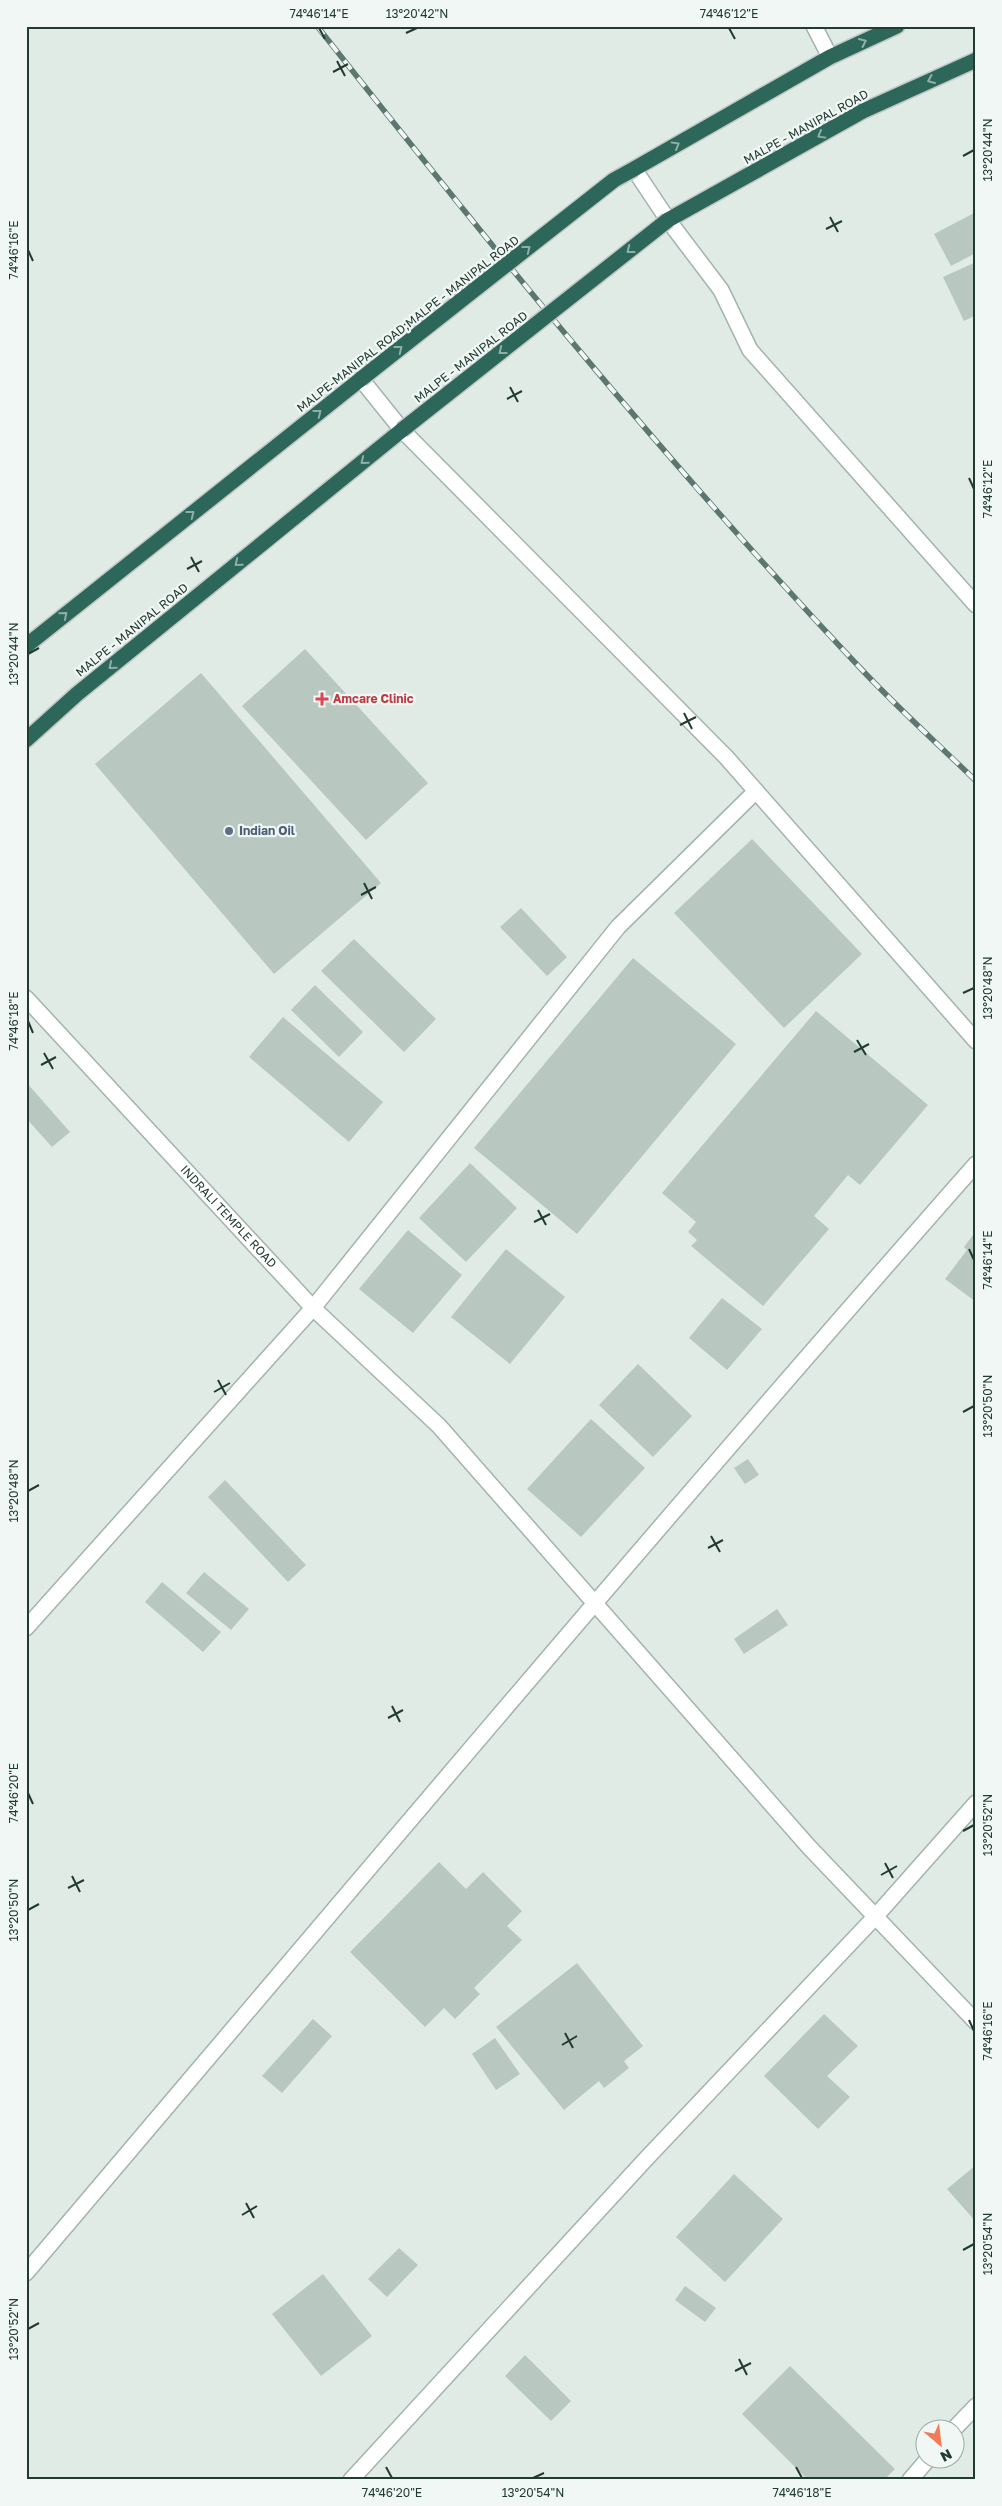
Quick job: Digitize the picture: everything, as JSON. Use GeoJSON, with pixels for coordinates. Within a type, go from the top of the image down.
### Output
{"type":"FeatureCollection","features":[{"type":"Feature","properties":{"kind":"highway"},"geometry":{"type":"LineString","coordinates":[[830,57],[897,26]]}},
{"type":"Feature","properties":{"kind":"highway","name":"MALPE-MANIPAL ROAD;MALPE - MANIPAL ROAD"},"geometry":{"type":"LineString","coordinates":[[26,646],[614,180],[830,57]]}},
{"type":"Feature","properties":{"kind":"highway","name":"MALPE - MANIPAL ROAD"},"geometry":{"type":"LineString","coordinates":[[26,740],[77,694],[402,430],[668,220],[863,111],[976,60]]}},
{"type":"Feature","properties":{"kind":"street"},"geometry":{"type":"LineString","coordinates":[[814,26],[830,57]]}},
{"type":"Feature","properties":{"kind":"street"},"geometry":{"type":"LineString","coordinates":[[634,169],[668,220],[721,290],[750,350],[976,605]]}},
{"type":"Feature","properties":{"kind":"street"},"geometry":{"type":"LineString","coordinates":[[361,379],[402,430],[726,757],[976,1041]]}},
{"type":"Feature","properties":{"kind":"street"},"geometry":{"type":"LineString","coordinates":[[26,1628],[312,1308],[618,927],[756,791]]}},
{"type":"Feature","properties":{"kind":"street","name":"INDRALI TEMPLE ROAD"},"geometry":{"type":"LineString","coordinates":[[26,998],[312,1308],[440,1426],[809,1847],[976,2022]]}},
{"type":"Feature","properties":{"kind":"street"},"geometry":{"type":"LineString","coordinates":[[26,2273],[795,1368],[976,1164]]}},
{"type":"Feature","properties":{"kind":"street"},"geometry":{"type":"LineString","coordinates":[[351,2480],[645,2160],[876,1917],[976,1803]]}},
{"type":"Feature","properties":{"kind":"street"},"geometry":{"type":"LineString","coordinates":[[964,2419],[976,2406]]}},
{"type":"Feature","properties":{"kind":"street"},"geometry":{"type":"LineString","coordinates":[[910,2480],[920,2468]]}},
{"type":"Feature","properties":{"kind":"building"},"geometry":{"type":"Polygon","coordinates":[[[976,212],[976,253],[951,266],[934,234],[976,212]]]}},
{"type":"Feature","properties":{"kind":"building"},"geometry":{"type":"Polygon","coordinates":[[[976,262],[976,315],[964,321],[943,277],[976,262]]]}},
{"type":"Feature","properties":{"kind":"building"},"geometry":{"type":"Polygon","coordinates":[[[305,649],[428,783],[366,840],[242,706],[305,649]]]}},
{"type":"Feature","properties":{"kind":"building"},"geometry":{"type":"Polygon","coordinates":[[[201,673],[381,883],[274,974],[95,764],[201,673]]]}},
{"type":"Feature","properties":{"kind":"building"},"geometry":{"type":"Polygon","coordinates":[[[752,839],[862,954],[784,1028],[674,913],[752,839]]]}},
{"type":"Feature","properties":{"kind":"building"},"geometry":{"type":"Polygon","coordinates":[[[521,908],[567,957],[547,976],[500,927],[521,908]]]}},
{"type":"Feature","properties":{"kind":"building"},"geometry":{"type":"Polygon","coordinates":[[[354,939],[436,1019],[404,1052],[321,971],[354,939]]]}},
{"type":"Feature","properties":{"kind":"building"},"geometry":{"type":"Polygon","coordinates":[[[633,958],[736,1044],[577,1234],[474,1148],[633,958]]]}},
{"type":"Feature","properties":{"kind":"building"},"geometry":{"type":"Polygon","coordinates":[[[315,985],[363,1032],[339,1057],[291,1010],[315,985]]]}},
{"type":"Feature","properties":{"kind":"building"},"geometry":{"type":"Polygon","coordinates":[[[816,1011],[928,1105],[860,1185],[848,1175],[814,1216],[829,1229],[763,1306],[691,1246],[697,1240],[688,1232],[696,1222],[662,1193],[816,1011]]]}},
{"type":"Feature","properties":{"kind":"building"},"geometry":{"type":"Polygon","coordinates":[[[283,1017],[383,1102],[349,1142],[249,1057],[283,1017]]]}},
{"type":"Feature","properties":{"kind":"building"},"geometry":{"type":"Polygon","coordinates":[[[26,1082],[70,1132],[52,1147],[26,1118],[26,1082]]]}},
{"type":"Feature","properties":{"kind":"building"},"geometry":{"type":"Polygon","coordinates":[[[470,1163],[517,1208],[466,1262],[419,1218],[470,1163]]]}},
{"type":"Feature","properties":{"kind":"building"},"geometry":{"type":"Polygon","coordinates":[[[408,1230],[462,1275],[413,1333],[359,1289],[408,1230]]]}},
{"type":"Feature","properties":{"kind":"building"},"geometry":{"type":"Polygon","coordinates":[[[976,1231],[976,1302],[945,1279],[967,1250],[964,1247],[976,1231]]]}},
{"type":"Feature","properties":{"kind":"building"},"geometry":{"type":"Polygon","coordinates":[[[506,1249],[565,1297],[510,1364],[451,1317],[506,1249]]]}},
{"type":"Feature","properties":{"kind":"building"},"geometry":{"type":"Polygon","coordinates":[[[722,1298],[762,1329],[727,1370],[689,1338],[722,1298]]]}},
{"type":"Feature","properties":{"kind":"building"},"geometry":{"type":"Polygon","coordinates":[[[638,1364],[692,1416],[653,1457],[599,1405],[638,1364]]]}},
{"type":"Feature","properties":{"kind":"building"},"geometry":{"type":"Polygon","coordinates":[[[591,1419],[645,1468],[581,1537],[527,1489],[591,1419]]]}},
{"type":"Feature","properties":{"kind":"building"},"geometry":{"type":"Polygon","coordinates":[[[748,1459],[759,1475],[745,1484],[734,1468],[748,1459]]]}},
{"type":"Feature","properties":{"kind":"building"},"geometry":{"type":"Polygon","coordinates":[[[225,1480],[306,1565],[288,1582],[208,1497],[225,1480]]]}},
{"type":"Feature","properties":{"kind":"building"},"geometry":{"type":"Polygon","coordinates":[[[204,1572],[249,1609],[231,1630],[186,1593],[204,1572]]]}},
{"type":"Feature","properties":{"kind":"building"},"geometry":{"type":"Polygon","coordinates":[[[162,1582],[221,1632],[203,1652],[145,1602],[162,1582]]]}},
{"type":"Feature","properties":{"kind":"building"},"geometry":{"type":"Polygon","coordinates":[[[777,1609],[788,1625],[744,1654],[734,1639],[777,1609]]]}},
{"type":"Feature","properties":{"kind":"building"},"geometry":{"type":"Polygon","coordinates":[[[439,1862],[466,1889],[483,1872],[522,1911],[507,1926],[522,1940],[474,1988],[480,1994],[455,2019],[444,2008],[425,2027],[350,1952],[439,1862]]]}},
{"type":"Feature","properties":{"kind":"building"},"geometry":{"type":"Polygon","coordinates":[[[577,1963],[643,2046],[624,2061],[629,2068],[604,2088],[599,2081],[564,2110],[496,2027],[577,1963]]]}},
{"type":"Feature","properties":{"kind":"building"},"geometry":{"type":"Polygon","coordinates":[[[824,2014],[858,2046],[827,2076],[850,2097],[818,2129],[764,2076],[824,2014]]]}},
{"type":"Feature","properties":{"kind":"building"},"geometry":{"type":"Polygon","coordinates":[[[313,2019],[332,2036],[282,2093],[262,2076],[313,2019]]]}},
{"type":"Feature","properties":{"kind":"building"},"geometry":{"type":"Polygon","coordinates":[[[495,2038],[520,2074],[496,2090],[472,2054],[495,2038]]]}},
{"type":"Feature","properties":{"kind":"building"},"geometry":{"type":"Polygon","coordinates":[[[976,2165],[976,2222],[947,2189],[976,2165]]]}},
{"type":"Feature","properties":{"kind":"building"},"geometry":{"type":"Polygon","coordinates":[[[734,2174],[783,2219],[725,2282],[676,2237],[734,2174]]]}},
{"type":"Feature","properties":{"kind":"building"},"geometry":{"type":"Polygon","coordinates":[[[399,2248],[418,2265],[387,2297],[368,2279],[399,2248]]]}},
{"type":"Feature","properties":{"kind":"building"},"geometry":{"type":"Polygon","coordinates":[[[323,2274],[372,2336],[321,2376],[272,2314],[323,2274]]]}},
{"type":"Feature","properties":{"kind":"building"},"geometry":{"type":"Polygon","coordinates":[[[685,2286],[716,2308],[705,2322],[675,2300],[685,2286]]]}},
{"type":"Feature","properties":{"kind":"building"},"geometry":{"type":"Polygon","coordinates":[[[525,2355],[571,2401],[551,2421],[505,2376],[525,2355]]]}},
{"type":"Feature","properties":{"kind":"building"},"geometry":{"type":"Polygon","coordinates":[[[790,2366],[895,2469],[884,2480],[808,2480],[742,2414],[790,2366]]]}},
{"type":"Feature","properties":{"kind":"railway"},"geometry":{"type":"LineString","coordinates":[[317,26],[516,274],[721,516],[864,672],[976,781]]}},
{"type":"Feature","properties":{"kind":"place","name":"Amcare Clinic"},"geometry":{"type":"Point","coordinates":[322,699]}},
{"type":"Feature","properties":{"kind":"place","name":"Indian Oil"},"geometry":{"type":"Point","coordinates":[229,831]}}]}
